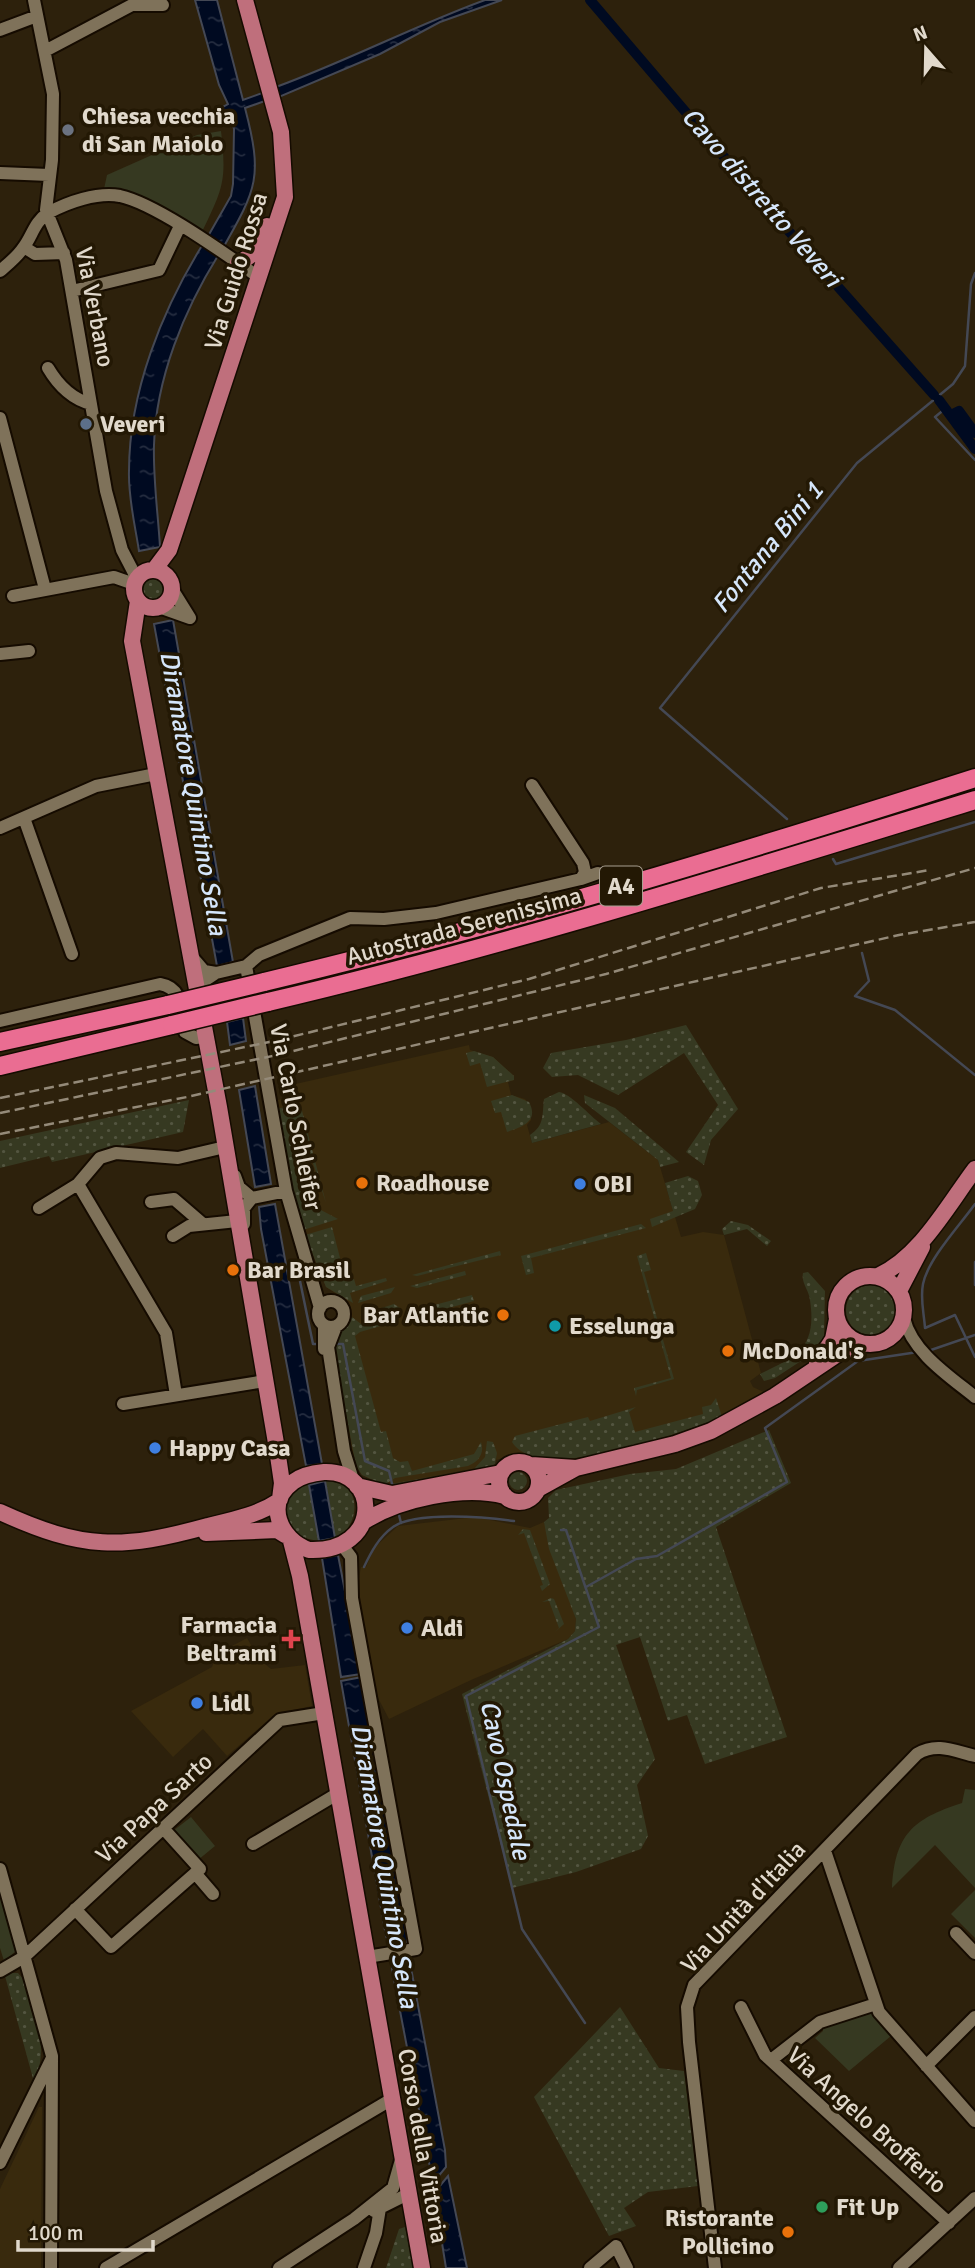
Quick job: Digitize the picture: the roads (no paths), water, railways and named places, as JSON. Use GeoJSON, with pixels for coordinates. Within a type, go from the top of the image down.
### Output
{"type":"FeatureCollection","features":[{"type":"Feature","properties":{"kind":"highway","name":"Autostrada Serenissima"},"geometry":{"type":"LineString","coordinates":[[0,1042],[172,997],[264,982],[370,957],[654,877],[975,778]]}},
{"type":"Feature","properties":{"kind":"highway","name":"Autostrada Serenissima"},"geometry":{"type":"LineString","coordinates":[[0,1066],[389,973],[626,906],[975,800]]}},
{"type":"Feature","properties":{"kind":"main road","name":"Via Guido Rossa"},"geometry":{"type":"LineString","coordinates":[[164,578],[169,550],[280,220],[285,197],[281,132],[244,0]]}},
{"type":"Feature","properties":{"kind":"main road"},"geometry":{"type":"LineString","coordinates":[[238,263],[251,257],[259,248],[284,177]]}},
{"type":"Feature","properties":{"kind":"main road"},"geometry":{"type":"LineString","coordinates":[[146,712],[139,639],[143,624],[156,608],[169,600],[164,578],[136,581],[138,601],[132,641],[277,1449],[282,1483],[278,1518],[288,1538]]}},
{"type":"Feature","properties":{"kind":"main road"},"geometry":{"type":"LineString","coordinates":[[138,601],[156,608]]}},
{"type":"Feature","properties":{"kind":"main road"},"geometry":{"type":"LineString","coordinates":[[811,1371],[833,1339],[838,1298],[843,1289],[860,1277],[878,1276],[901,1261],[931,1228],[975,1169]]}},
{"type":"Feature","properties":{"kind":"main road"},"geometry":{"type":"LineString","coordinates":[[899,1292],[931,1228]]}},
{"type":"Feature","properties":{"kind":"main road"},"geometry":{"type":"LineString","coordinates":[[0,1512],[60,1537],[98,1543],[134,1544],[247,1516],[279,1500],[292,1482],[326,1471],[338,1473],[356,1484],[395,1499],[464,1493],[505,1496],[515,1501],[526,1500],[538,1489],[576,1468],[664,1447],[711,1431],[765,1402],[839,1353],[893,1336],[904,1318],[903,1300],[899,1292],[878,1276]]}},
{"type":"Feature","properties":{"kind":"main road"},"geometry":{"type":"LineString","coordinates":[[837,1319],[846,1335],[864,1344]]}},
{"type":"Feature","properties":{"kind":"main road"},"geometry":{"type":"LineString","coordinates":[[277,1449],[304,1476]]}},
{"type":"Feature","properties":{"kind":"main road"},"geometry":{"type":"LineString","coordinates":[[176,1535],[277,1530],[309,1550],[319,1550],[349,1542],[363,1522],[395,1499],[501,1473],[513,1462],[576,1468]]}},
{"type":"Feature","properties":{"kind":"main road"},"geometry":{"type":"LineString","coordinates":[[531,1465],[538,1476],[538,1489]]}},
{"type":"Feature","properties":{"kind":"main road"},"geometry":{"type":"LineString","coordinates":[[501,1473],[499,1485],[505,1496]]}},
{"type":"Feature","properties":{"kind":"main road"},"geometry":{"type":"LineString","coordinates":[[356,1484],[366,1507],[363,1522]]}},
{"type":"Feature","properties":{"kind":"main road","name":"Corso della Vittoria"},"geometry":{"type":"LineString","coordinates":[[288,1538],[300,1576],[402,2157],[403,2190],[422,2268]]}},
{"type":"Feature","properties":{"kind":"main road"},"geometry":{"type":"LineString","coordinates":[[300,1576],[311,1556],[319,1550]]}},
{"type":"Feature","properties":{"kind":"street","name":"Via Verbano"},"geometry":{"type":"LineString","coordinates":[[34,0],[53,94],[52,160],[47,214],[64,253],[117,534],[136,581]]}},
{"type":"Feature","properties":{"kind":"street"},"geometry":{"type":"LineString","coordinates":[[44,51],[131,3],[163,5]]}},
{"type":"Feature","properties":{"kind":"street"},"geometry":{"type":"LineString","coordinates":[[0,30],[37,16]]}},
{"type":"Feature","properties":{"kind":"street"},"geometry":{"type":"LineString","coordinates":[[0,173],[49,176]]}},
{"type":"Feature","properties":{"kind":"street"},"geometry":{"type":"LineString","coordinates":[[0,271],[24,247],[38,222],[47,214],[88,197],[110,195],[140,204],[180,226],[260,278]]}},
{"type":"Feature","properties":{"kind":"street"},"geometry":{"type":"LineString","coordinates":[[72,291],[159,270],[180,226]]}},
{"type":"Feature","properties":{"kind":"street"},"geometry":{"type":"LineString","coordinates":[[24,247],[36,254],[64,253]]}},
{"type":"Feature","properties":{"kind":"street"},"geometry":{"type":"LineString","coordinates":[[48,368],[57,383],[81,402],[91,404]]}},
{"type":"Feature","properties":{"kind":"street"},"geometry":{"type":"LineString","coordinates":[[0,418],[46,589]]}},
{"type":"Feature","properties":{"kind":"street"},"geometry":{"type":"LineString","coordinates":[[13,596],[114,577],[136,581]]}},
{"type":"Feature","properties":{"kind":"street"},"geometry":{"type":"LineString","coordinates":[[156,608],[190,618],[164,578]]}},
{"type":"Feature","properties":{"kind":"street"},"geometry":{"type":"LineString","coordinates":[[0,654],[29,651]]}},
{"type":"Feature","properties":{"kind":"street"},"geometry":{"type":"LineString","coordinates":[[0,828],[96,786],[156,774]]}},
{"type":"Feature","properties":{"kind":"street"},"geometry":{"type":"LineString","coordinates":[[531,785],[583,863],[585,872],[581,879]]}},
{"type":"Feature","properties":{"kind":"street"},"geometry":{"type":"LineString","coordinates":[[24,818],[72,954]]}},
{"type":"Feature","properties":{"kind":"street"},"geometry":{"type":"LineString","coordinates":[[189,954],[204,971],[216,972],[241,967],[259,955],[349,918],[384,919],[436,913],[598,873]]}},
{"type":"Feature","properties":{"kind":"street","name":"Via Carlo Schleifer"},"geometry":{"type":"LineString","coordinates":[[241,967],[282,1192],[325,1305]]}},
{"type":"Feature","properties":{"kind":"street"},"geometry":{"type":"LineString","coordinates":[[172,997],[192,972]]}},
{"type":"Feature","properties":{"kind":"street"},"geometry":{"type":"LineString","coordinates":[[198,997],[207,978],[216,972]]}},
{"type":"Feature","properties":{"kind":"street"},"geometry":{"type":"LineString","coordinates":[[0,1021],[146,985],[160,984],[172,997]]}},
{"type":"Feature","properties":{"kind":"street"},"geometry":{"type":"LineString","coordinates":[[172,997],[178,994],[185,1032],[196,1038],[204,1037]]}},
{"type":"Feature","properties":{"kind":"street"},"geometry":{"type":"LineString","coordinates":[[38,1208],[78,1184],[100,1158],[116,1153],[178,1158],[225,1151],[234,1166],[239,1187],[252,1198]]}},
{"type":"Feature","properties":{"kind":"street"},"geometry":{"type":"LineString","coordinates":[[78,1184],[166,1333],[176,1395]]}},
{"type":"Feature","properties":{"kind":"street"},"geometry":{"type":"LineString","coordinates":[[242,1251],[246,1237],[244,1208],[252,1198],[282,1192]]}},
{"type":"Feature","properties":{"kind":"street"},"geometry":{"type":"LineString","coordinates":[[151,1202],[174,1199],[203,1224]]}},
{"type":"Feature","properties":{"kind":"street"},"geometry":{"type":"LineString","coordinates":[[173,1236],[188,1226],[237,1221]]}},
{"type":"Feature","properties":{"kind":"street"},"geometry":{"type":"LineString","coordinates":[[326,1471],[340,1451],[326,1343],[330,1325],[343,1318],[343,1310],[325,1305],[318,1315],[330,1325]]}},
{"type":"Feature","properties":{"kind":"street"},"geometry":{"type":"LineString","coordinates":[[904,1318],[906,1330],[923,1351],[975,1396]]}},
{"type":"Feature","properties":{"kind":"street"},"geometry":{"type":"LineString","coordinates":[[326,1343],[344,1451],[356,1484]]}},
{"type":"Feature","properties":{"kind":"street"},"geometry":{"type":"LineString","coordinates":[[123,1404],[265,1381]]}},
{"type":"Feature","properties":{"kind":"street"},"geometry":{"type":"LineString","coordinates":[[339,1546],[351,1557],[352,1598],[412,1950],[367,1957]]}},
{"type":"Feature","properties":{"kind":"street","name":"Via Papa Sarto"},"geometry":{"type":"LineString","coordinates":[[0,1971],[24,1957],[280,1720],[324,1713]]}},
{"type":"Feature","properties":{"kind":"street","name":"Via Unità d'Italia"},"geometry":{"type":"LineString","coordinates":[[715,2268],[687,2007],[694,1985],[917,1754],[928,1748],[939,1747],[975,1756]]}},
{"type":"Feature","properties":{"kind":"street"},"geometry":{"type":"LineString","coordinates":[[253,1844],[337,1794]]}},
{"type":"Feature","properties":{"kind":"street"},"geometry":{"type":"LineString","coordinates":[[75,1909],[111,1947],[200,1869],[163,1828]]}},
{"type":"Feature","properties":{"kind":"street"},"geometry":{"type":"LineString","coordinates":[[825,1851],[879,2012],[975,2121]]}},
{"type":"Feature","properties":{"kind":"street"},"geometry":{"type":"LineString","coordinates":[[0,1869],[52,2056],[51,2268]]}},
{"type":"Feature","properties":{"kind":"street"},"geometry":{"type":"LineString","coordinates":[[195,1873],[213,1894]]}},
{"type":"Feature","properties":{"kind":"street"},"geometry":{"type":"LineString","coordinates":[[956,1933],[975,1953]]}},
{"type":"Feature","properties":{"kind":"street"},"geometry":{"type":"LineString","coordinates":[[771,2060],[820,2022],[876,2004]]}},
{"type":"Feature","properties":{"kind":"street","name":"Via Angelo Brofferio"},"geometry":{"type":"LineString","coordinates":[[741,2007],[771,2060],[949,2223]]}},
{"type":"Feature","properties":{"kind":"street"},"geometry":{"type":"LineString","coordinates":[[926,2066],[975,2017]]}},
{"type":"Feature","properties":{"kind":"street"},"geometry":{"type":"LineString","coordinates":[[0,2163],[52,2056]]}},
{"type":"Feature","properties":{"kind":"street"},"geometry":{"type":"LineString","coordinates":[[106,2268],[392,2099]]}},
{"type":"Feature","properties":{"kind":"street"},"geometry":{"type":"LineString","coordinates":[[354,2219],[380,2208],[403,2190]]}},
{"type":"Feature","properties":{"kind":"street"},"geometry":{"type":"LineString","coordinates":[[281,2267],[403,2190]]}},
{"type":"Feature","properties":{"kind":"street"},"geometry":{"type":"LineString","coordinates":[[899,2268],[975,2198]]}},
{"type":"Feature","properties":{"kind":"street"},"geometry":{"type":"LineString","coordinates":[[363,2268],[376,2233],[380,2208]]}},
{"type":"Feature","properties":{"kind":"street"},"geometry":{"type":"LineString","coordinates":[[590,2268],[616,2246],[627,2268]]}},
{"type":"Feature","properties":{"kind":"water"},"geometry":{"type":"Polygon","coordinates":[[[195,0],[217,0],[243,100],[262,93],[265,101],[245,108],[254,151],[254,181],[250,196],[223,248],[207,238],[231,196],[234,129],[230,113],[213,119],[210,114],[228,104],[219,85],[195,0]]]}},
{"type":"Feature","properties":{"kind":"water"},"geometry":{"type":"Polygon","coordinates":[[[485,0],[502,0],[440,22],[380,54],[279,97],[276,87],[485,0]]]}},
{"type":"Feature","properties":{"kind":"water"},"geometry":{"type":"Polygon","coordinates":[[[203,244],[219,254],[194,298],[174,345],[156,420],[154,470],[160,547],[139,551],[129,481],[130,441],[135,411],[162,324],[203,244]]]}},
{"type":"Feature","properties":{"kind":"water","name":"Diramatore Quintino Sella"},"geometry":{"type":"Polygon","coordinates":[[[173,620],[233,962],[217,966],[154,624],[173,620]]]}},
{"type":"Feature","properties":{"kind":"water"},"geometry":{"type":"Polygon","coordinates":[[[243,1018],[246,1041],[230,1045],[227,1022],[243,1018]]]}},
{"type":"Feature","properties":{"kind":"water"},"geometry":{"type":"Polygon","coordinates":[[[255,1086],[271,1184],[255,1187],[239,1090],[255,1086]]]}},
{"type":"Feature","properties":{"kind":"water"},"geometry":{"type":"Polygon","coordinates":[[[275,1204],[322,1464],[306,1466],[261,1229],[259,1207],[275,1204]]]}},
{"type":"Feature","properties":{"kind":"water"},"geometry":{"type":"Polygon","coordinates":[[[325,1481],[335,1538],[319,1541],[309,1485],[325,1481]]]}},
{"type":"Feature","properties":{"kind":"water"},"geometry":{"type":"Polygon","coordinates":[[[338,1555],[361,1674],[341,1677],[322,1558],[338,1555]]]}},
{"type":"Feature","properties":{"kind":"water","name":"Diramatore Quintino Sella"},"geometry":{"type":"Polygon","coordinates":[[[362,1677],[407,1933],[407,1948],[392,1950],[386,1936],[341,1681],[362,1677]]]}},
{"type":"Feature","properties":{"kind":"water"},"geometry":{"type":"Polygon","coordinates":[[[408,1952],[445,2150],[446,2167],[433,2183],[392,1969],[392,1955],[408,1952]]]}},
{"type":"Feature","properties":{"kind":"water"},"geometry":{"type":"Polygon","coordinates":[[[448,2176],[467,2268],[446,2268],[434,2193],[448,2176]]]}},
{"type":"Feature","properties":{"kind":"waterway","name":"Cavo distretto Veveri"},"geometry":{"type":"LineString","coordinates":[[590,0],[754,192],[934,395]]}},
{"type":"Feature","properties":{"kind":"waterway","name":"Fontana Bini 1"},"geometry":{"type":"LineString","coordinates":[[787,819],[660,708],[857,463],[953,384],[965,366],[971,284],[975,273]]}},
{"type":"Feature","properties":{"kind":"waterway"},"geometry":{"type":"LineString","coordinates":[[939,400],[975,449]]}},
{"type":"Feature","properties":{"kind":"waterway","name":"Cavo distretto Veveri"},"geometry":{"type":"LineString","coordinates":[[946,408],[935,417],[975,460]]}},
{"type":"Feature","properties":{"kind":"waterway"},"geometry":{"type":"LineString","coordinates":[[951,415],[959,411],[975,433]]}},
{"type":"Feature","properties":{"kind":"waterway"},"geometry":{"type":"LineString","coordinates":[[833,859],[836,864],[975,822]]}},
{"type":"Feature","properties":{"kind":"waterway","name":"Fontana Bini 1"},"geometry":{"type":"LineString","coordinates":[[862,953],[869,981],[855,996],[895,1010],[975,1075]]}},
{"type":"Feature","properties":{"kind":"waterway","name":"Fontana Bini 1"},"geometry":{"type":"LineString","coordinates":[[975,1204],[931,1264],[923,1284],[922,1295],[925,1328],[955,1315],[975,1357]]}},
{"type":"Feature","properties":{"kind":"waterway","name":"Cavo distretto Veveri"},"geometry":{"type":"LineString","coordinates":[[975,1262],[975,1285]]}},
{"type":"Feature","properties":{"kind":"waterway","name":"Cavo Ospedale"},"geometry":{"type":"LineString","coordinates":[[300,1281],[313,1344],[319,1344]]}},
{"type":"Feature","properties":{"kind":"waterway","name":"Cavo distretto Veveri"},"geometry":{"type":"LineString","coordinates":[[928,1351],[975,1335]]}},
{"type":"Feature","properties":{"kind":"waterway","name":"Cavo Ospedale"},"geometry":{"type":"LineString","coordinates":[[332,1344],[343,1344],[365,1461],[389,1471],[393,1488]]}},
{"type":"Feature","properties":{"kind":"waterway","name":"Cavo distretto Veveri"},"geometry":{"type":"LineString","coordinates":[[586,1587],[636,1559],[657,1556],[787,1482],[765,1428],[858,1361],[918,1352]]}},
{"type":"Feature","properties":{"kind":"waterway","name":"Cavo Ospedale"},"geometry":{"type":"LineString","coordinates":[[398,1511],[401,1523]]}},
{"type":"Feature","properties":{"kind":"waterway","name":"Cavo Ospedale"},"geometry":{"type":"LineString","coordinates":[[364,1567],[384,1535],[403,1522],[452,1516],[514,1521]]}},
{"type":"Feature","properties":{"kind":"waterway","name":"Cavo Ospedale"},"geometry":{"type":"LineString","coordinates":[[561,1530],[566,1530],[599,1627],[466,1696],[522,1929],[585,2023]]}},
{"type":"Feature","properties":{"kind":"railway"},"geometry":{"type":"LineString","coordinates":[[0,1113],[277,1055],[606,974],[975,868]]}},
{"type":"Feature","properties":{"kind":"railway"},"geometry":{"type":"LineString","coordinates":[[0,1098],[274,1041],[529,979],[821,888],[930,870]]}},
{"type":"Feature","properties":{"kind":"railway"},"geometry":{"type":"LineString","coordinates":[[0,1134],[187,1097],[899,935],[975,922]]}},
{"type":"Feature","properties":{"kind":"place","name":"Chiesa vecchia di San Maiolo"},"geometry":{"type":"Point","coordinates":[68,130]}},
{"type":"Feature","properties":{"kind":"place","name":"Veveri"},"geometry":{"type":"Point","coordinates":[86,424]}},
{"type":"Feature","properties":{"kind":"place","name":"Roadhouse"},"geometry":{"type":"Point","coordinates":[362,1183]}},
{"type":"Feature","properties":{"kind":"place","name":"OBI"},"geometry":{"type":"Point","coordinates":[580,1184]}},
{"type":"Feature","properties":{"kind":"place","name":"Bar Brasil"},"geometry":{"type":"Point","coordinates":[233,1270]}},
{"type":"Feature","properties":{"kind":"place","name":"Bar Atlantic"},"geometry":{"type":"Point","coordinates":[503,1315]}},
{"type":"Feature","properties":{"kind":"place","name":"Esselunga"},"geometry":{"type":"Point","coordinates":[555,1326]}},
{"type":"Feature","properties":{"kind":"place","name":"McDonald's"},"geometry":{"type":"Point","coordinates":[728,1351]}},
{"type":"Feature","properties":{"kind":"place","name":"Happy Casa"},"geometry":{"type":"Point","coordinates":[155,1448]}},
{"type":"Feature","properties":{"kind":"place","name":"Aldi"},"geometry":{"type":"Point","coordinates":[407,1628]}},
{"type":"Feature","properties":{"kind":"place","name":"Farmacia Beltrami"},"geometry":{"type":"Point","coordinates":[291,1639]}},
{"type":"Feature","properties":{"kind":"place","name":"Lidl"},"geometry":{"type":"Point","coordinates":[197,1703]}},
{"type":"Feature","properties":{"kind":"place","name":"Fit Up"},"geometry":{"type":"Point","coordinates":[822,2207]}},
{"type":"Feature","properties":{"kind":"place","name":"Ristorante Pollicino"},"geometry":{"type":"Point","coordinates":[788,2232]}}]}
